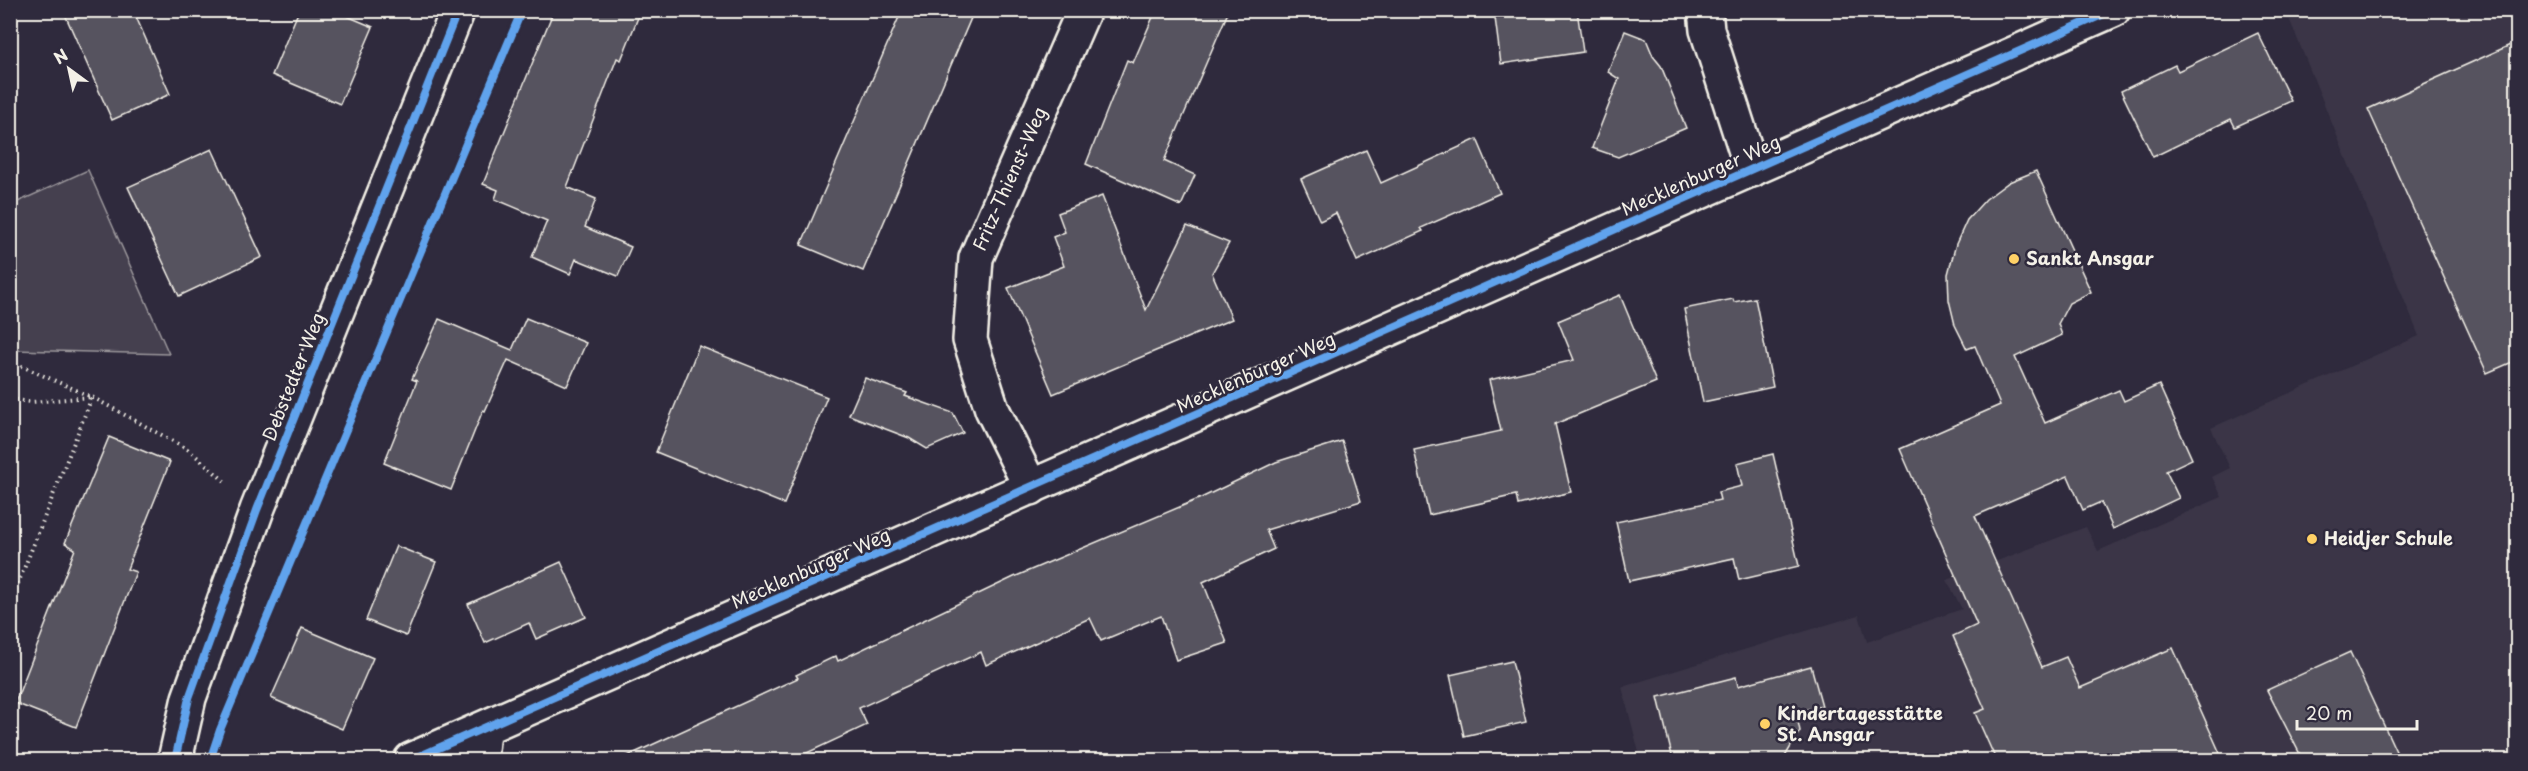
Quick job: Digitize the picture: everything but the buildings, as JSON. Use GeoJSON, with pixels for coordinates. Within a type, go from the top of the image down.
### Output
{"type":"FeatureCollection","features":[{"type":"Feature","properties":{"kind":"street","name":"Fritz-Thienst-Weg"},"geometry":{"type":"LineString","coordinates":[[1031,488],[992,409],[970,340],[976,258],[1084,10]]}},
{"type":"Feature","properties":{"kind":"street"},"geometry":{"type":"LineString","coordinates":[[1705,10],[1707,30],[1752,170]]}},
{"type":"Feature","properties":{"kind":"street","name":"Mecklenburger Weg"},"geometry":{"type":"LineString","coordinates":[[411,760],[481,745],[1031,488],[2113,10]]}},
{"type":"Feature","properties":{"kind":"street","name":"Debstedter Weg"},"geometry":{"type":"LineString","coordinates":[[175,760],[189,699],[257,510],[458,11]]}},
{"type":"Feature","properties":{"kind":"path"},"geometry":{"type":"LineString","coordinates":[[10,361],[92,397],[189,450],[257,510]]}},
{"type":"Feature","properties":{"kind":"path"},"geometry":{"type":"LineString","coordinates":[[10,399],[31,402],[92,397]]}},
{"type":"Feature","properties":{"kind":"path"},"geometry":{"type":"LineString","coordinates":[[10,604],[92,397]]}},
{"type":"Feature","properties":{"kind":"path"},"geometry":{"type":"LineString","coordinates":[[10,749],[26,760]]}},
{"type":"Feature","properties":{"kind":"shaded area","name":"Heidjer Schule"},"geometry":{"type":"Polygon","coordinates":[[[2286,11],[2517,11],[2517,760],[1641,760],[1622,687],[1859,615],[1867,642],[1962,609],[1947,580],[2086,527],[2098,551],[2222,497],[2212,477],[2230,468],[2211,428],[2419,336],[2286,11]]]}},
{"type":"Feature","properties":{"kind":"shaded area"},"geometry":{"type":"Polygon","coordinates":[[[88,170],[169,354],[13,350],[11,344],[11,205],[88,170]]]}},
{"type":"Feature","properties":{"kind":"cycle path"},"geometry":{"type":"LineString","coordinates":[[175,760],[189,698],[257,510],[458,10]]}},
{"type":"Feature","properties":{"kind":"cycle path"},"geometry":{"type":"LineString","coordinates":[[210,760],[220,730],[522,10]]}},
{"type":"Feature","properties":{"kind":"cycle path"},"geometry":{"type":"LineString","coordinates":[[411,760],[2113,10]]}},
{"type":"Feature","properties":{"kind":"place","name":"Sankt Ansgar"},"geometry":{"type":"Point","coordinates":[2014,259]}},
{"type":"Feature","properties":{"kind":"place","name":"Heidjer Schule"},"geometry":{"type":"Point","coordinates":[2312,539]}},
{"type":"Feature","properties":{"kind":"place","name":"Kindertagesstätte St. Ansgar"},"geometry":{"type":"Point","coordinates":[1765,724]}}]}
